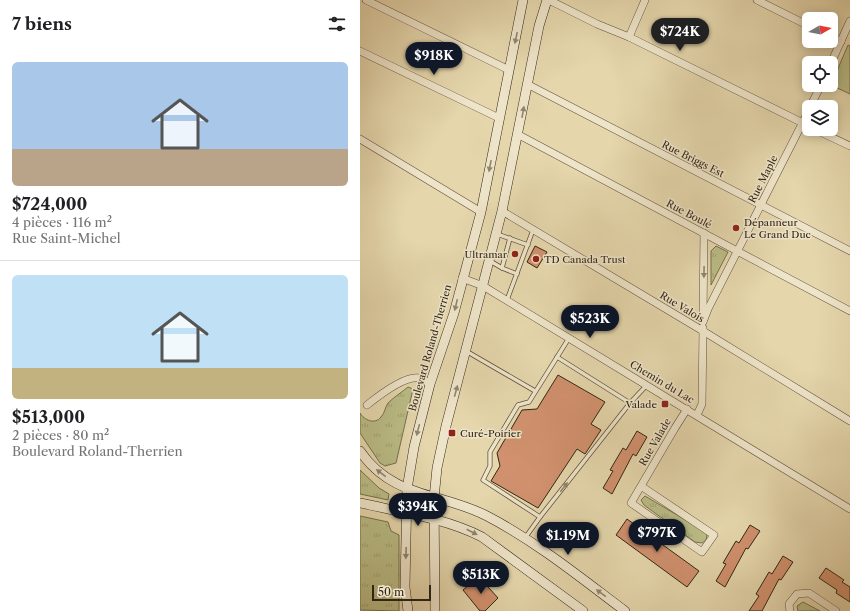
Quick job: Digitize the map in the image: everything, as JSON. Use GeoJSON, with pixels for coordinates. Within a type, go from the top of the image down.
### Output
{"type":"FeatureCollection","features":[{"type":"Feature","properties":{"kind":"main road","name":"Boulevard Roland-Therrien"},"geometry":{"type":"LineString","coordinates":[[408,611],[405,587],[406,514],[407,489],[414,447],[430,384],[454,313],[480,212],[523,0]]}},
{"type":"Feature","properties":{"kind":"main road"},"geometry":{"type":"LineString","coordinates":[[435,611],[434,498],[437,468],[446,426],[497,234],[519,135],[539,26],[548,0]]}},
{"type":"Feature","properties":{"kind":"main road"},"geometry":{"type":"LineString","coordinates":[[360,451],[378,472],[407,489],[486,516],[524,538],[625,611]]}},
{"type":"Feature","properties":{"kind":"main road"},"geometry":{"type":"LineString","coordinates":[[360,503],[435,520],[466,529],[482,537],[583,611]]}},
{"type":"Feature","properties":{"kind":"street"},"geometry":{"type":"LineString","coordinates":[[366,0],[509,70]]}},
{"type":"Feature","properties":{"kind":"street"},"geometry":{"type":"LineString","coordinates":[[548,0],[597,24],[629,37],[802,123]]}},
{"type":"Feature","properties":{"kind":"street"},"geometry":{"type":"LineString","coordinates":[[629,37],[645,0]]}},
{"type":"Feature","properties":{"kind":"street"},"geometry":{"type":"LineString","coordinates":[[757,0],[802,22]]}},
{"type":"Feature","properties":{"kind":"street"},"geometry":{"type":"LineString","coordinates":[[834,56],[850,21]]}},
{"type":"Feature","properties":{"kind":"street"},"geometry":{"type":"LineString","coordinates":[[360,50],[499,118]]}},
{"type":"Feature","properties":{"kind":"street","name":"Rue Briggs Est"},"geometry":{"type":"LineString","coordinates":[[528,84],[850,251]]}},
{"type":"Feature","properties":{"kind":"street","name":"Rue Maple"},"geometry":{"type":"LineString","coordinates":[[703,322],[761,205],[802,132]]}},
{"type":"Feature","properties":{"kind":"street","name":"Rue Boulé"},"geometry":{"type":"LineString","coordinates":[[519,135],[850,311]]}},
{"type":"Feature","properties":{"kind":"street"},"geometry":{"type":"LineString","coordinates":[[829,136],[850,146]]}},
{"type":"Feature","properties":{"kind":"street"},"geometry":{"type":"LineString","coordinates":[[360,139],[480,212]]}},
{"type":"Feature","properties":{"kind":"street","name":"Rue Valois"},"geometry":{"type":"LineString","coordinates":[[502,211],[850,421]]}},
{"type":"Feature","properties":{"kind":"street","name":"Rue Maple"},"geometry":{"type":"LineString","coordinates":[[697,415],[702,404],[704,233]]}},
{"type":"Feature","properties":{"kind":"street","name":"Chemin du Lac"},"geometry":{"type":"LineString","coordinates":[[462,278],[484,286],[687,408],[850,509]]}},
{"type":"Feature","properties":{"kind":"street"},"geometry":{"type":"LineString","coordinates":[[367,405],[378,396],[407,380],[418,378],[430,384]]}},
{"type":"Feature","properties":{"kind":"street","name":"Rue Valade"},"geometry":{"type":"LineString","coordinates":[[641,486],[714,535],[702,552],[631,503],[641,486],[687,408]]}},
{"type":"Feature","properties":{"kind":"street"},"geometry":{"type":"LineString","coordinates":[[790,611],[789,604],[797,594],[809,593],[836,611]]}},
{"type":"Feature","properties":{"kind":"lane"},"geometry":{"type":"LineString","coordinates":[[507,301],[533,230]]}},
{"type":"Feature","properties":{"kind":"lane"},"geometry":{"type":"LineString","coordinates":[[497,234],[528,244]]}},
{"type":"Feature","properties":{"kind":"lane"},"geometry":{"type":"LineString","coordinates":[[502,268],[510,238]]}},
{"type":"Feature","properties":{"kind":"lane"},"geometry":{"type":"LineString","coordinates":[[490,261],[517,274]]}},
{"type":"Feature","properties":{"kind":"lane"},"geometry":{"type":"LineString","coordinates":[[540,517],[483,480],[490,466],[490,452],[518,405],[529,402],[569,338]]}},
{"type":"Feature","properties":{"kind":"lane"},"geometry":{"type":"LineString","coordinates":[[466,351],[536,391]]}},
{"type":"Feature","properties":{"kind":"lane"},"geometry":{"type":"LineString","coordinates":[[557,357],[630,403]]}},
{"type":"Feature","properties":{"kind":"lane"},"geometry":{"type":"LineString","coordinates":[[524,538],[630,403],[647,385]]}},
{"type":"Feature","properties":{"kind":"green space"},"geometry":{"type":"Polygon","coordinates":[[[848,45],[850,46],[850,94],[838,88],[838,69],[848,45]]]}},
{"type":"Feature","properties":{"kind":"green space"},"geometry":{"type":"Polygon","coordinates":[[[716,246],[728,252],[711,285],[711,251],[716,246]]]}},
{"type":"Feature","properties":{"kind":"green space"},"geometry":{"type":"Polygon","coordinates":[[[408,387],[413,389],[396,463],[385,466],[380,463],[360,433],[360,413],[364,418],[370,421],[376,421],[383,414],[388,403],[408,387]]]}},
{"type":"Feature","properties":{"kind":"green space"},"geometry":{"type":"Polygon","coordinates":[[[360,470],[379,488],[389,494],[388,500],[360,494],[360,470]]]}},
{"type":"Feature","properties":{"kind":"green space"},"geometry":{"type":"Polygon","coordinates":[[[645,496],[704,531],[707,535],[706,540],[702,543],[695,542],[644,505],[641,500],[645,496]]]}},
{"type":"Feature","properties":{"kind":"green space"},"geometry":{"type":"Polygon","coordinates":[[[360,516],[388,522],[391,531],[399,535],[399,611],[360,610],[360,516]]]}},
{"type":"Feature","properties":{"kind":"green space"},"geometry":{"type":"Polygon","coordinates":[[[803,602],[820,611],[798,611],[797,606],[803,602]]]}},
{"type":"Feature","properties":{"kind":"building","name":"TD Canada Trust"},"geometry":{"type":"Polygon","coordinates":[[[535,246],[547,252],[537,268],[527,262],[535,246]]]}},
{"type":"Feature","properties":{"kind":"building"},"geometry":{"type":"Polygon","coordinates":[[[558,375],[605,402],[591,424],[601,430],[585,454],[577,449],[538,508],[491,481],[500,466],[497,453],[522,410],[537,409],[558,375]]]}},
{"type":"Feature","properties":{"kind":"building"},"geometry":{"type":"Polygon","coordinates":[[[637,431],[647,437],[636,456],[633,454],[612,494],[603,488],[613,471],[610,470],[623,448],[626,450],[637,431]]]}},
{"type":"Feature","properties":{"kind":"building"},"geometry":{"type":"Polygon","coordinates":[[[627,519],[699,571],[687,587],[616,535],[627,519]]]}},
{"type":"Feature","properties":{"kind":"building"},"geometry":{"type":"Polygon","coordinates":[[[750,525],[760,531],[748,549],[746,548],[725,587],[716,581],[726,564],[723,563],[736,541],[739,543],[750,525]]]}},
{"type":"Feature","properties":{"kind":"building"},"geometry":{"type":"Polygon","coordinates":[[[783,556],[793,562],[781,580],[779,579],[762,611],[749,611],[759,596],[756,594],[769,572],[772,574],[783,556]]]}},
{"type":"Feature","properties":{"kind":"building"},"geometry":{"type":"Polygon","coordinates":[[[826,568],[844,580],[842,582],[850,587],[850,602],[836,593],[837,590],[819,578],[826,568]]]}},
{"type":"Feature","properties":{"kind":"building"},"geometry":{"type":"Polygon","coordinates":[[[479,577],[498,598],[485,611],[480,611],[463,590],[479,577]]]}},
{"type":"Feature","properties":{"kind":"place","name":"Dépanneur Le Grand Duc"},"geometry":{"type":"Point","coordinates":[736,228]}},
{"type":"Feature","properties":{"kind":"place","name":"Ultramar"},"geometry":{"type":"Point","coordinates":[515,254]}},
{"type":"Feature","properties":{"kind":"place","name":"TD Canada Trust"},"geometry":{"type":"Point","coordinates":[536,259]}},
{"type":"Feature","properties":{"kind":"place","name":"Valade"},"geometry":{"type":"Point","coordinates":[665,404]}},
{"type":"Feature","properties":{"kind":"place","name":"Curé-Poirier"},"geometry":{"type":"Point","coordinates":[452,433]}}]}
